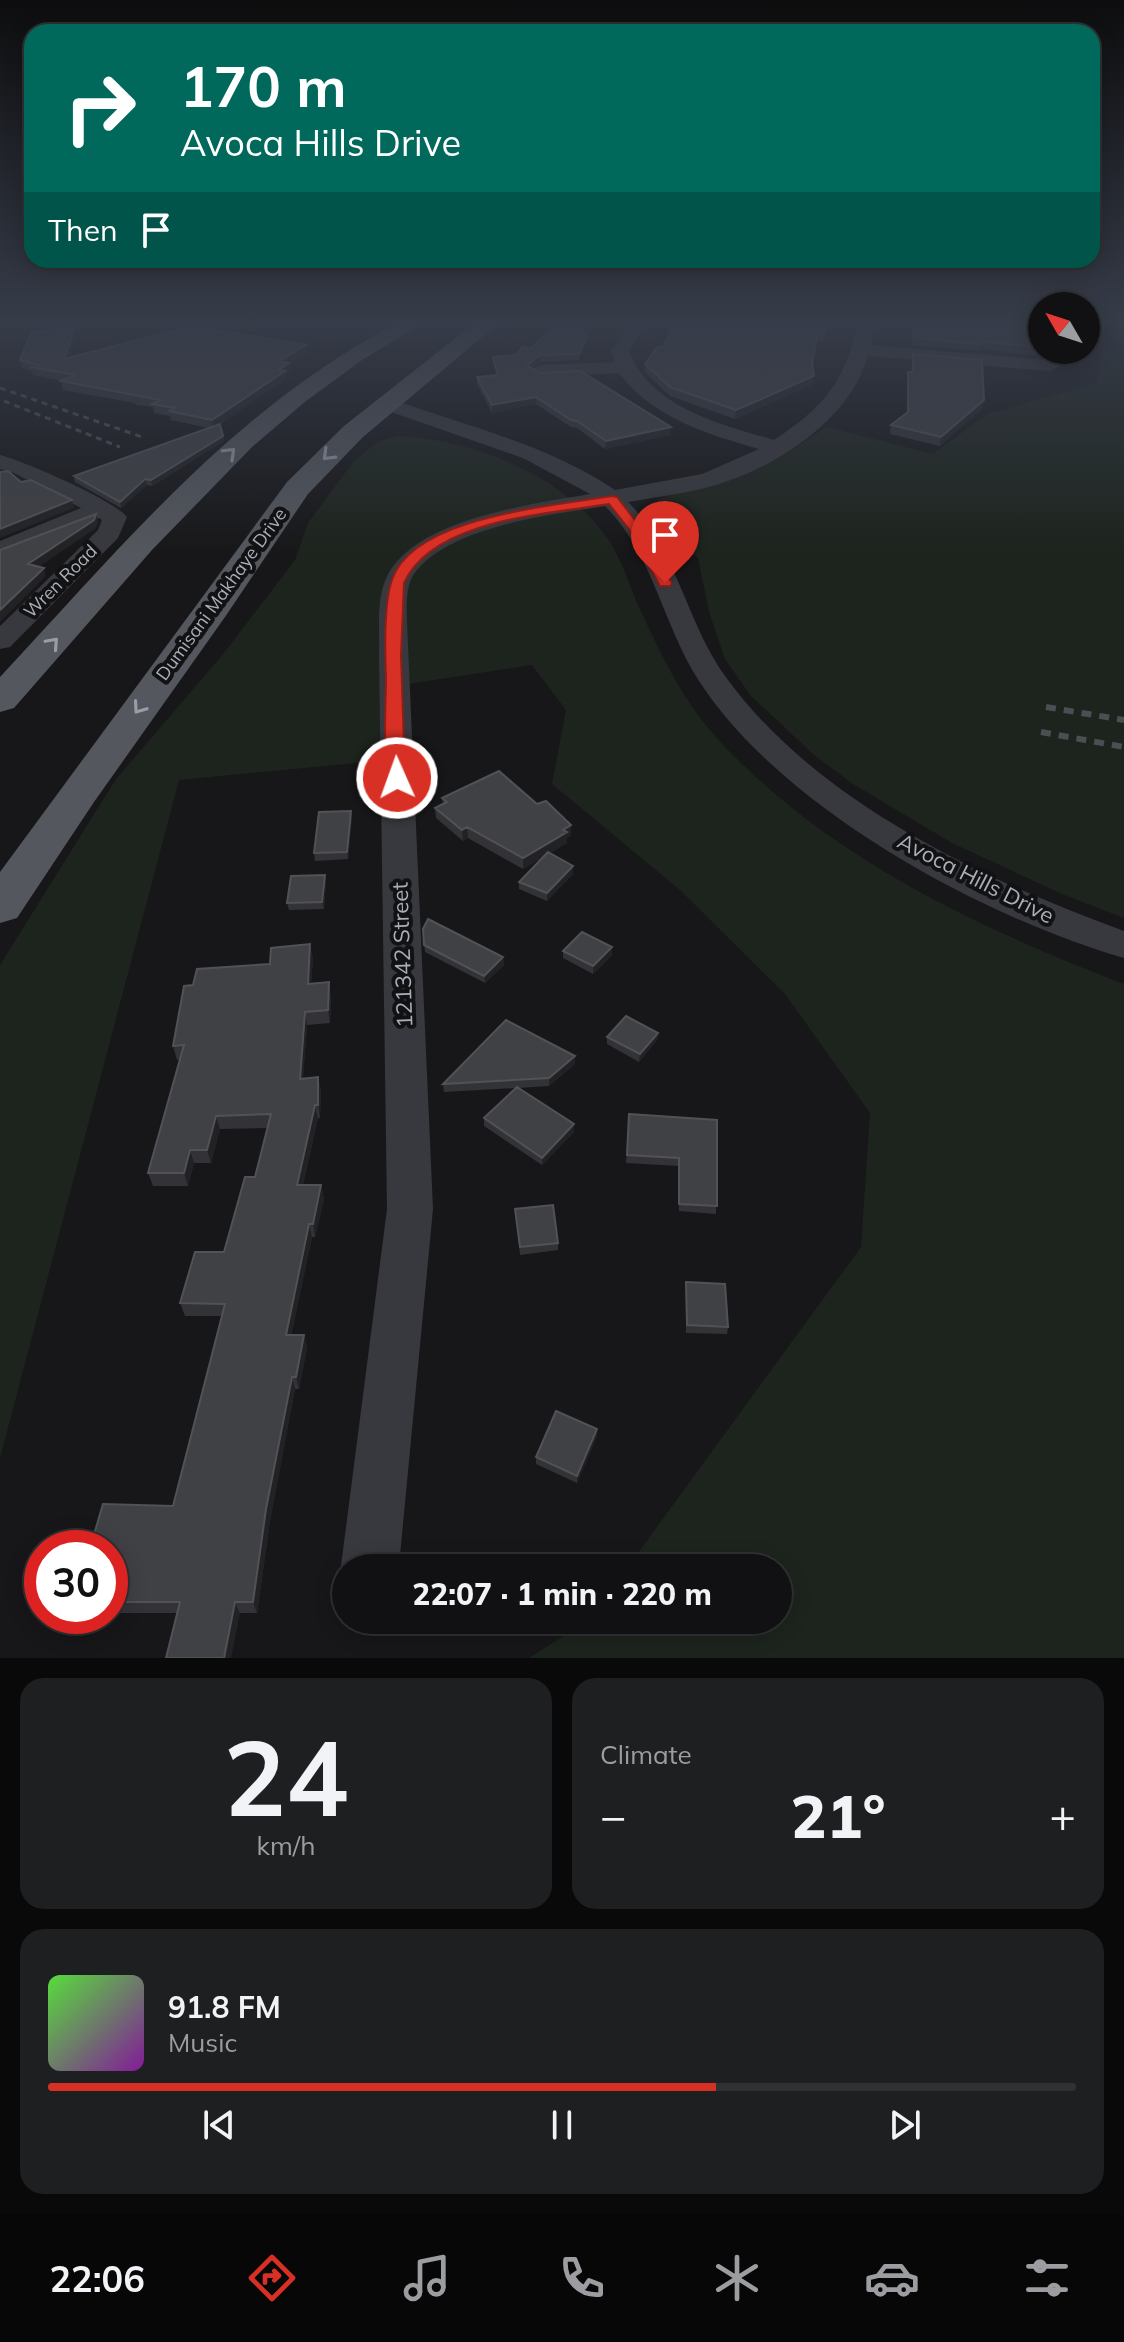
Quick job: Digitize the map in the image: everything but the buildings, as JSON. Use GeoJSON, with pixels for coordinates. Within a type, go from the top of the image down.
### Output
{"type":"FeatureCollection","features":[{"type":"Feature","properties":{"kind":"main road"},"geometry":{"type":"LineString","coordinates":[[268,421],[332,399]]}},
{"type":"Feature","properties":{"kind":"main road","name":"Dumisani Makhaye Drive"},"geometry":{"type":"LineString","coordinates":[[0,700],[145,538],[236,448],[268,421],[332,399]]}},
{"type":"Feature","properties":{"kind":"main road","name":"Dumisani Makhaye Drive"},"geometry":{"type":"LineString","coordinates":[[0,907],[50,832],[215,608],[274,519],[330,454],[351,399]]}},
{"type":"Feature","properties":{"kind":"street","name":"Avoca Hills Drive"},"geometry":{"type":"LineString","coordinates":[[375,399],[544,459],[585,480],[612,500],[653,558],[713,679],[750,724],[800,772],[878,827],[958,874],[1076,929],[1124,945]]}},
{"type":"Feature","properties":{"kind":"street"},"geometry":{"type":"LineString","coordinates":[[658,399],[732,434],[776,447]]}},
{"type":"Feature","properties":{"kind":"street","name":"121342 Street"},"geometry":{"type":"LineString","coordinates":[[371,1554],[410,1209],[393,655],[397,583],[412,560],[455,532],[493,520],[712,479],[776,447],[831,408],[838,399]]}},
{"type":"Feature","properties":{"kind":"street"},"geometry":{"type":"LineString","coordinates":[[0,462],[22,468],[108,513]]}},
{"type":"Feature","properties":{"kind":"street"},"geometry":{"type":"LineString","coordinates":[[0,550],[108,513]]}},
{"type":"Feature","properties":{"kind":"street","name":"Wren Road"},"geometry":{"type":"LineString","coordinates":[[0,641],[109,533],[108,513]]}},
{"type":"Feature","properties":{"kind":"shaded area"},"geometry":{"type":"Polygon","coordinates":[[[1039,399],[1124,399],[1124,918],[1062,894],[952,843],[853,784],[813,754],[751,696],[725,659],[709,612],[698,558],[641,509],[667,496],[752,471],[827,427],[933,454],[987,414],[1039,399]]]}},
{"type":"Feature","properties":{"kind":"shaded area"},"geometry":{"type":"Polygon","coordinates":[[[398,436],[427,439],[486,453],[542,479],[567,496],[589,516],[613,546],[669,669],[692,707],[721,743],[781,799],[871,864],[920,892],[1021,942],[1124,984],[1124,1658],[529,1658],[567,1634],[792,1634],[792,1554],[637,1554],[861,1247],[870,1113],[785,994],[680,890],[552,784],[566,710],[532,665],[408,684],[377,761],[179,780],[0,1458],[0,965],[116,779],[224,653],[295,560],[308,523],[354,461],[379,441],[398,436]]]}},
{"type":"Feature","properties":{"kind":"railway"},"geometry":{"type":"LineString","coordinates":[[33,399],[145,438]]}},
{"type":"Feature","properties":{"kind":"railway"},"geometry":{"type":"LineString","coordinates":[[4,401],[120,447]]}},
{"type":"Feature","properties":{"kind":"railway"},"geometry":{"type":"LineString","coordinates":[[1046,707],[1124,720]]}},
{"type":"Feature","properties":{"kind":"railway"},"geometry":{"type":"LineString","coordinates":[[1041,732],[1124,747]]}},
{"type":"Feature","properties":{"kind":"route"},"geometry":{"type":"LineString","coordinates":[[397,778],[393,655],[397,583],[403,571],[424,550],[455,532],[493,520],[612,500],[635,528],[665,583]]}}]}
